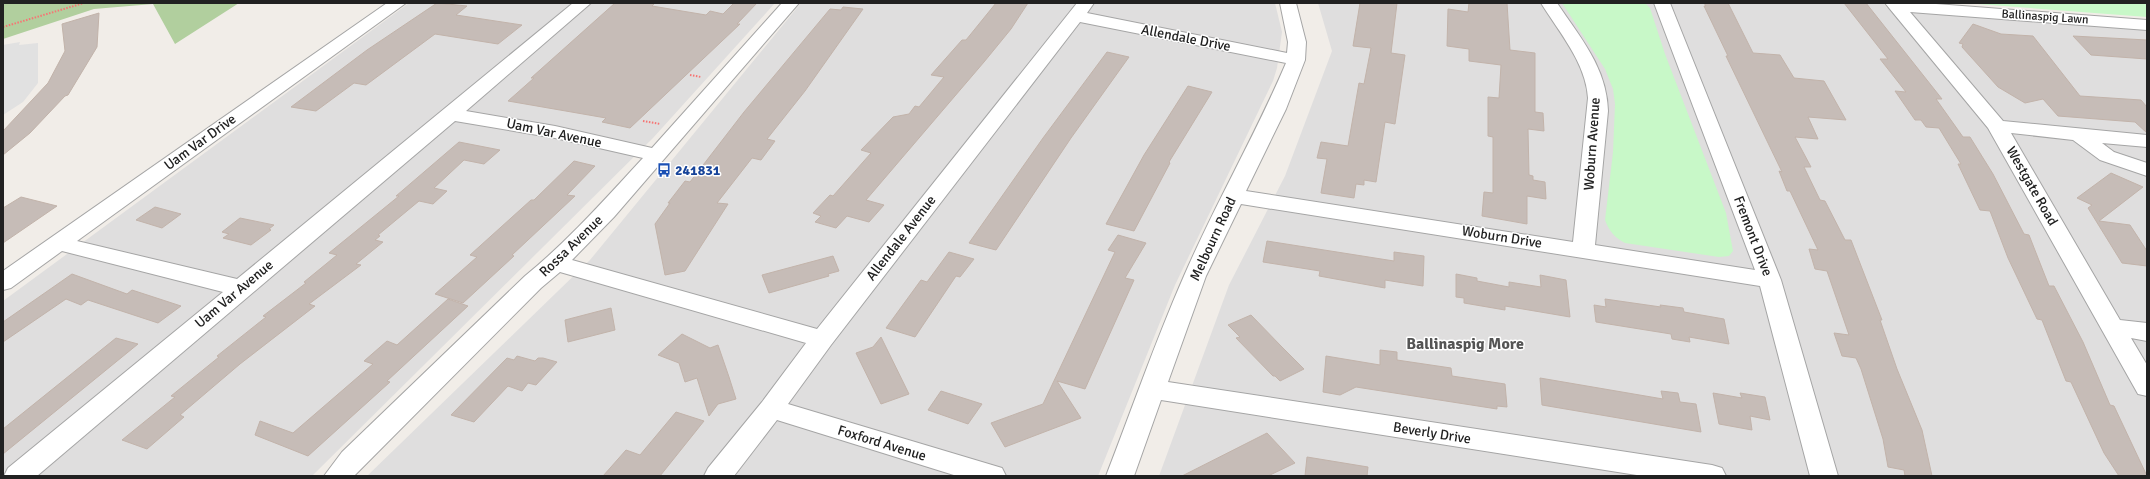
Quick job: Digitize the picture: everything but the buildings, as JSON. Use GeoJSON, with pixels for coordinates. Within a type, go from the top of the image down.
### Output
{"type":"FeatureCollection","features":[{"type":"Feature","properties":{"kind":"street","name":"Uam Var Drive"},"geometry":{"type":"LineString","coordinates":[[3,282],[57,242],[398,3]]}},
{"type":"Feature","properties":{"kind":"street","name":"Uam Var Avenue"},"geometry":{"type":"LineString","coordinates":[[18,476],[240,288],[583,3]]}},
{"type":"Feature","properties":{"kind":"street","name":"Rossa Avenue"},"geometry":{"type":"LineString","coordinates":[[338,476],[351,460],[389,422],[533,282],[556,263],[606,212],[791,3]]}},
{"type":"Feature","properties":{"kind":"street","name":"Melbourn Road"},"geometry":{"type":"LineString","coordinates":[[1120,476],[1151,389],[1195,276],[1276,109],[1296,60],[1297,42],[1288,3]]}},
{"type":"Feature","properties":{"kind":"street","name":"Woburn Avenue"},"geometry":{"type":"LineString","coordinates":[[1549,3],[1586,62],[1594,78],[1597,94],[1598,111],[1583,250]]}},
{"type":"Feature","properties":{"kind":"street","name":"Fremont Drive"},"geometry":{"type":"LineString","coordinates":[[1662,3],[1770,280],[1824,476]]}},
{"type":"Feature","properties":{"kind":"street","name":"Ballinaspig Lawn"},"geometry":{"type":"LineString","coordinates":[[1894,5],[2147,25]]}},
{"type":"Feature","properties":{"kind":"street","name":"Westgate Road"},"geometry":{"type":"LineString","coordinates":[[1894,5],[1997,126],[2147,387]]}},
{"type":"Feature","properties":{"kind":"street","name":"Allendale Drive"},"geometry":{"type":"LineString","coordinates":[[1082,9],[1296,60]]}},
{"type":"Feature","properties":{"kind":"street","name":"Allendale Avenue"},"geometry":{"type":"LineString","coordinates":[[718,476],[771,409],[822,339],[1082,9]]}},
{"type":"Feature","properties":{"kind":"street","name":"Uam Var Avenue"},"geometry":{"type":"LineString","coordinates":[[450,114],[547,130],[656,155]]}},
{"type":"Feature","properties":{"kind":"street"},"geometry":{"type":"LineString","coordinates":[[1997,126],[2147,141]]}},
{"type":"Feature","properties":{"kind":"street"},"geometry":{"type":"LineString","coordinates":[[2078,135],[2107,156],[2147,170]]}},
{"type":"Feature","properties":{"kind":"street","name":"Woburn Drive"},"geometry":{"type":"LineString","coordinates":[[1233,196],[1770,280]]}},
{"type":"Feature","properties":{"kind":"street"},"geometry":{"type":"LineString","coordinates":[[57,242],[240,288]]}},
{"type":"Feature","properties":{"kind":"street"},"geometry":{"type":"LineString","coordinates":[[556,263],[822,339]]}},
{"type":"Feature","properties":{"kind":"street"},"geometry":{"type":"LineString","coordinates":[[2113,327],[2147,332]]}},
{"type":"Feature","properties":{"kind":"street","name":"Beverly Drive"},"geometry":{"type":"LineString","coordinates":[[1151,389],[1712,476]]}},
{"type":"Feature","properties":{"kind":"street","name":"Foxford Avenue"},"geometry":{"type":"LineString","coordinates":[[771,409],[992,476]]}},
{"type":"Feature","properties":{"kind":"path"},"geometry":{"type":"LineString","coordinates":[[3,27],[84,3]]}},
{"type":"Feature","properties":{"kind":"path"},"geometry":{"type":"LineString","coordinates":[[643,120],[663,124]]}},
{"type":"Feature","properties":{"kind":"shaded area"},"geometry":{"type":"Polygon","coordinates":[[[409,3],[775,3],[653,138],[312,476],[3,476],[3,301],[409,3]]]}},
{"type":"Feature","properties":{"kind":"shaded area"},"geometry":{"type":"Polygon","coordinates":[[[801,3],[1275,3],[1282,32],[1277,68],[1273,81],[1175,285],[1098,476],[367,476],[590,260],[801,3]]]}},
{"type":"Feature","properties":{"kind":"shaded area"},"geometry":{"type":"Polygon","coordinates":[[[1318,3],[1883,3],[1887,8],[2147,28],[2147,476],[1159,476],[1229,285],[1285,176],[1332,51],[1318,3]]]}},
{"type":"Feature","properties":{"kind":"shaded area"},"geometry":{"type":"Polygon","coordinates":[[[20,42],[19,45],[38,43],[38,83],[23,102],[3,115],[3,45],[20,42]]]}},
{"type":"Feature","properties":{"kind":"green space"},"geometry":{"type":"Polygon","coordinates":[[[3,3],[239,3],[175,44],[153,4],[94,9],[3,39],[3,3]]]}},
{"type":"Feature","properties":{"kind":"green space"},"geometry":{"type":"Polygon","coordinates":[[[1562,3],[1645,3],[1650,8],[1665,54],[1726,213],[1733,251],[1729,256],[1719,257],[1625,243],[1618,239],[1608,228],[1605,220],[1613,152],[1615,104],[1613,89],[1605,69],[1562,3]]]}},
{"type":"Feature","properties":{"kind":"green space"},"geometry":{"type":"Polygon","coordinates":[[[1964,3],[2147,3],[2147,17],[1964,3]]]}},
{"type":"Feature","properties":{"kind":"place","name":"241831"},"geometry":{"type":"Point","coordinates":[664,170]}},
{"type":"Feature","properties":{"kind":"district","name":"Ballinaspig More"},"geometry":{"type":"Point","coordinates":[1465,344]}}]}
